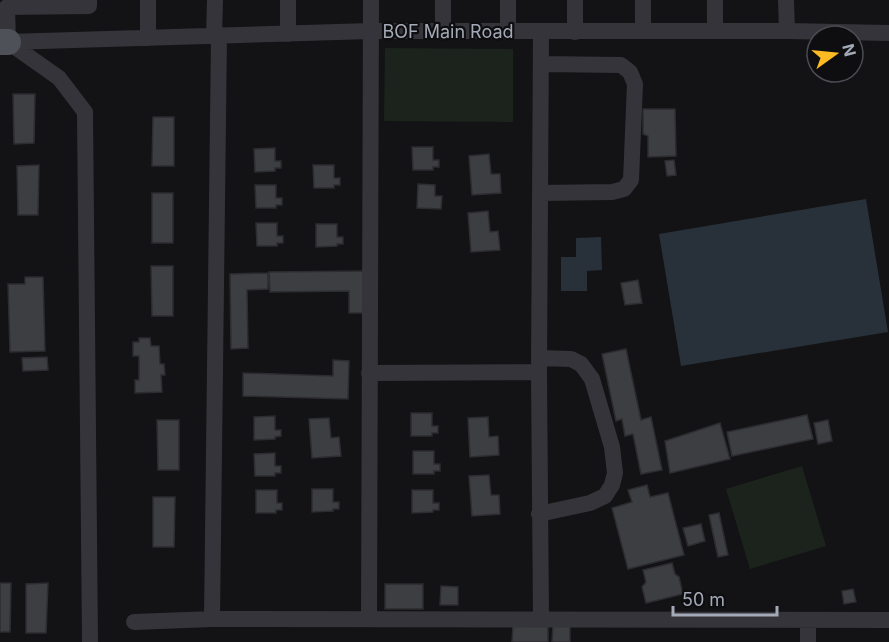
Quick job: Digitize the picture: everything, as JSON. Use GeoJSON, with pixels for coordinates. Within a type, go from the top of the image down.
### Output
{"type":"FeatureCollection","features":[{"type":"Feature","properties":{"kind":"street"},"geometry":{"type":"LineString","coordinates":[[89,0],[89,6],[7,7],[4,42],[59,78],[84,112],[90,642]]}},
{"type":"Feature","properties":{"kind":"street"},"geometry":{"type":"LineString","coordinates":[[148,0],[148,38]]}},
{"type":"Feature","properties":{"kind":"street"},"geometry":{"type":"LineString","coordinates":[[212,619],[215,0]]}},
{"type":"Feature","properties":{"kind":"street"},"geometry":{"type":"LineString","coordinates":[[288,0],[288,34]]}},
{"type":"Feature","properties":{"kind":"street"},"geometry":{"type":"LineString","coordinates":[[369,619],[371,0]]}},
{"type":"Feature","properties":{"kind":"street"},"geometry":{"type":"LineString","coordinates":[[443,0],[443,32]]}},
{"type":"Feature","properties":{"kind":"street"},"geometry":{"type":"LineString","coordinates":[[508,0],[508,32]]}},
{"type":"Feature","properties":{"kind":"street"},"geometry":{"type":"LineString","coordinates":[[575,0],[575,32]]}},
{"type":"Feature","properties":{"kind":"street"},"geometry":{"type":"LineString","coordinates":[[643,0],[643,31]]}},
{"type":"Feature","properties":{"kind":"street"},"geometry":{"type":"LineString","coordinates":[[714,0],[715,31]]}},
{"type":"Feature","properties":{"kind":"street"},"geometry":{"type":"LineString","coordinates":[[786,0],[787,31]]}},
{"type":"Feature","properties":{"kind":"street","name":"BOF Main Road"},"geometry":{"type":"LineString","coordinates":[[4,42],[371,32],[787,31],[889,33]]}},
{"type":"Feature","properties":{"kind":"street"},"geometry":{"type":"LineString","coordinates":[[541,619],[539,365],[542,32]]}},
{"type":"Feature","properties":{"kind":"street"},"geometry":{"type":"LineString","coordinates":[[540,193],[612,192],[624,189],[631,180],[635,84],[630,72],[621,65],[541,64]]}},
{"type":"Feature","properties":{"kind":"street"},"geometry":{"type":"LineString","coordinates":[[369,373],[539,365],[571,359],[581,364],[592,379],[612,447],[615,473],[612,484],[605,496],[590,503],[539,514]]}},
{"type":"Feature","properties":{"kind":"street"},"geometry":{"type":"LineString","coordinates":[[134,622],[212,619],[889,620]]}},
{"type":"Feature","properties":{"kind":"street"},"geometry":{"type":"LineString","coordinates":[[808,620],[808,642]]}},
{"type":"Feature","properties":{"kind":"shaded area"},"geometry":{"type":"Polygon","coordinates":[[[385,48],[513,49],[513,122],[384,121],[385,48]]]}},
{"type":"Feature","properties":{"kind":"shaded area"},"geometry":{"type":"Polygon","coordinates":[[[866,199],[888,332],[681,366],[659,234],[866,199]]]}},
{"type":"Feature","properties":{"kind":"shaded area"},"geometry":{"type":"Polygon","coordinates":[[[601,237],[602,270],[587,271],[587,291],[561,291],[561,257],[576,257],[576,238],[601,237]]]}},
{"type":"Feature","properties":{"kind":"shaded area"},"geometry":{"type":"Polygon","coordinates":[[[802,466],[826,546],[750,569],[726,489],[802,466]]]}},
{"type":"Feature","properties":{"kind":"building"},"geometry":{"type":"Polygon","coordinates":[[[13,94],[35,94],[34,143],[14,144],[13,94]]]}},
{"type":"Feature","properties":{"kind":"building"},"geometry":{"type":"Polygon","coordinates":[[[643,109],[675,109],[676,156],[648,157],[648,136],[643,134],[643,109]]]}},
{"type":"Feature","properties":{"kind":"building"},"geometry":{"type":"Polygon","coordinates":[[[153,117],[174,117],[174,166],[152,166],[153,117]]]}},
{"type":"Feature","properties":{"kind":"building"},"geometry":{"type":"Polygon","coordinates":[[[412,147],[433,147],[433,160],[439,160],[439,167],[433,167],[433,170],[413,170],[412,147]]]}},
{"type":"Feature","properties":{"kind":"building"},"geometry":{"type":"Polygon","coordinates":[[[275,148],[275,161],[281,161],[281,168],[275,168],[275,171],[255,172],[254,149],[275,148]]]}},
{"type":"Feature","properties":{"kind":"building"},"geometry":{"type":"Polygon","coordinates":[[[489,154],[491,174],[500,174],[501,193],[472,195],[469,156],[489,154]]]}},
{"type":"Feature","properties":{"kind":"building"},"geometry":{"type":"Polygon","coordinates":[[[674,160],[676,175],[667,176],[665,161],[674,160]]]}},
{"type":"Feature","properties":{"kind":"building"},"geometry":{"type":"Polygon","coordinates":[[[39,165],[38,215],[18,215],[17,166],[39,165]]]}},
{"type":"Feature","properties":{"kind":"building"},"geometry":{"type":"Polygon","coordinates":[[[313,165],[334,165],[334,178],[340,178],[340,185],[334,185],[334,188],[314,188],[313,165]]]}},
{"type":"Feature","properties":{"kind":"building"},"geometry":{"type":"Polygon","coordinates":[[[418,184],[435,185],[435,196],[442,196],[441,209],[417,208],[418,184]]]}},
{"type":"Feature","properties":{"kind":"building"},"geometry":{"type":"Polygon","coordinates":[[[255,185],[276,185],[276,198],[282,198],[282,205],[276,205],[276,208],[256,208],[255,185]]]}},
{"type":"Feature","properties":{"kind":"building"},"geometry":{"type":"Polygon","coordinates":[[[152,193],[173,193],[173,243],[152,243],[152,193]]]}},
{"type":"Feature","properties":{"kind":"building"},"geometry":{"type":"Polygon","coordinates":[[[488,211],[490,232],[498,231],[500,250],[471,252],[468,213],[488,211]]]}},
{"type":"Feature","properties":{"kind":"building"},"geometry":{"type":"Polygon","coordinates":[[[256,223],[277,223],[277,236],[283,236],[283,243],[277,243],[277,246],[257,246],[256,223]]]}},
{"type":"Feature","properties":{"kind":"building"},"geometry":{"type":"Polygon","coordinates":[[[316,224],[337,224],[337,237],[343,237],[343,244],[316,247],[316,224]]]}},
{"type":"Feature","properties":{"kind":"building"},"geometry":{"type":"Polygon","coordinates":[[[151,266],[173,266],[173,316],[152,316],[151,266]]]}},
{"type":"Feature","properties":{"kind":"building"},"geometry":{"type":"Polygon","coordinates":[[[364,271],[365,313],[349,313],[349,291],[270,292],[269,272],[364,271]]]}},
{"type":"Feature","properties":{"kind":"building"},"geometry":{"type":"Polygon","coordinates":[[[268,273],[268,289],[247,290],[248,348],[231,349],[230,274],[268,273]]]}},
{"type":"Feature","properties":{"kind":"building"},"geometry":{"type":"Polygon","coordinates":[[[25,277],[43,277],[45,351],[10,352],[8,284],[25,284],[25,277]]]}},
{"type":"Feature","properties":{"kind":"building"},"geometry":{"type":"Polygon","coordinates":[[[638,280],[642,303],[625,305],[621,283],[638,280]]]}},
{"type":"Feature","properties":{"kind":"building"},"geometry":{"type":"Polygon","coordinates":[[[139,338],[150,338],[151,346],[159,346],[160,364],[164,364],[165,375],[161,375],[162,392],[135,393],[135,380],[139,380],[139,356],[133,356],[133,342],[139,342],[139,338]]]}},
{"type":"Feature","properties":{"kind":"building"},"geometry":{"type":"Polygon","coordinates":[[[626,349],[641,420],[651,417],[662,470],[641,474],[633,434],[625,436],[622,419],[616,421],[602,354],[626,349]]]}},
{"type":"Feature","properties":{"kind":"building"},"geometry":{"type":"Polygon","coordinates":[[[47,357],[48,370],[23,371],[22,358],[47,357]]]}},
{"type":"Feature","properties":{"kind":"building"},"geometry":{"type":"Polygon","coordinates":[[[333,360],[349,361],[348,399],[243,396],[243,373],[333,376],[333,360]]]}},
{"type":"Feature","properties":{"kind":"building"},"geometry":{"type":"Polygon","coordinates":[[[411,413],[432,413],[432,426],[438,426],[438,433],[432,433],[432,436],[411,436],[411,413]]]}},
{"type":"Feature","properties":{"kind":"building"},"geometry":{"type":"Polygon","coordinates":[[[807,415],[813,439],[732,456],[727,432],[807,415]]]}},
{"type":"Feature","properties":{"kind":"building"},"geometry":{"type":"Polygon","coordinates":[[[275,416],[275,430],[281,430],[281,436],[275,439],[254,440],[254,417],[275,416]]]}},
{"type":"Feature","properties":{"kind":"building"},"geometry":{"type":"Polygon","coordinates":[[[488,417],[489,437],[498,436],[499,455],[470,457],[468,418],[488,417]]]}},
{"type":"Feature","properties":{"kind":"building"},"geometry":{"type":"Polygon","coordinates":[[[329,418],[331,438],[339,437],[341,456],[312,458],[309,419],[329,418]]]}},
{"type":"Feature","properties":{"kind":"building"},"geometry":{"type":"Polygon","coordinates":[[[157,420],[179,420],[179,470],[158,470],[157,420]]]}},
{"type":"Feature","properties":{"kind":"building"},"geometry":{"type":"Polygon","coordinates":[[[828,420],[832,441],[818,444],[814,423],[828,420]]]}},
{"type":"Feature","properties":{"kind":"building"},"geometry":{"type":"Polygon","coordinates":[[[720,423],[730,459],[670,473],[665,441],[720,423]]]}},
{"type":"Feature","properties":{"kind":"building"},"geometry":{"type":"Polygon","coordinates":[[[413,451],[434,451],[434,464],[440,464],[440,471],[434,471],[434,474],[413,474],[413,451]]]}},
{"type":"Feature","properties":{"kind":"building"},"geometry":{"type":"Polygon","coordinates":[[[275,453],[275,466],[281,466],[281,473],[275,473],[275,476],[255,476],[254,454],[275,453]]]}},
{"type":"Feature","properties":{"kind":"building"},"geometry":{"type":"Polygon","coordinates":[[[489,475],[491,495],[499,495],[500,514],[472,516],[469,476],[489,475]]]}},
{"type":"Feature","properties":{"kind":"building"},"geometry":{"type":"Polygon","coordinates":[[[647,485],[650,497],[668,493],[684,555],[628,569],[612,508],[632,502],[628,490],[647,485]]]}},
{"type":"Feature","properties":{"kind":"building"},"geometry":{"type":"Polygon","coordinates":[[[312,489],[333,489],[333,502],[339,502],[339,509],[312,512],[312,489]]]}},
{"type":"Feature","properties":{"kind":"building"},"geometry":{"type":"Polygon","coordinates":[[[256,490],[277,490],[277,503],[282,503],[282,510],[276,510],[276,513],[256,513],[256,490]]]}},
{"type":"Feature","properties":{"kind":"building"},"geometry":{"type":"Polygon","coordinates":[[[412,490],[433,490],[433,503],[439,503],[439,510],[412,513],[412,490]]]}},
{"type":"Feature","properties":{"kind":"building"},"geometry":{"type":"Polygon","coordinates":[[[153,497],[175,497],[174,547],[153,547],[153,497]]]}},
{"type":"Feature","properties":{"kind":"building"},"geometry":{"type":"Polygon","coordinates":[[[719,513],[728,555],[718,557],[709,515],[719,513]]]}},
{"type":"Feature","properties":{"kind":"building"},"geometry":{"type":"Polygon","coordinates":[[[701,524],[705,541],[688,546],[683,528],[701,524]]]}},
{"type":"Feature","properties":{"kind":"building"},"geometry":{"type":"Polygon","coordinates":[[[672,563],[675,574],[679,577],[683,594],[646,603],[642,587],[646,582],[643,570],[672,563]]]}},
{"type":"Feature","properties":{"kind":"building"},"geometry":{"type":"Polygon","coordinates":[[[0,583],[11,583],[10,632],[0,632],[0,583]]]}},
{"type":"Feature","properties":{"kind":"building"},"geometry":{"type":"Polygon","coordinates":[[[48,583],[46,633],[26,633],[26,584],[48,583]]]}},
{"type":"Feature","properties":{"kind":"building"},"geometry":{"type":"Polygon","coordinates":[[[385,584],[423,584],[423,609],[385,609],[385,584]]]}},
{"type":"Feature","properties":{"kind":"building"},"geometry":{"type":"Polygon","coordinates":[[[441,586],[458,587],[458,605],[440,605],[441,586]]]}},
{"type":"Feature","properties":{"kind":"building"},"geometry":{"type":"Polygon","coordinates":[[[853,589],[856,602],[844,604],[842,591],[853,589]]]}},
{"type":"Feature","properties":{"kind":"building"},"geometry":{"type":"Polygon","coordinates":[[[513,624],[548,625],[548,642],[512,642],[513,624]]]}},
{"type":"Feature","properties":{"kind":"building"},"geometry":{"type":"Polygon","coordinates":[[[553,625],[570,625],[570,642],[552,642],[553,625]]]}}]}
